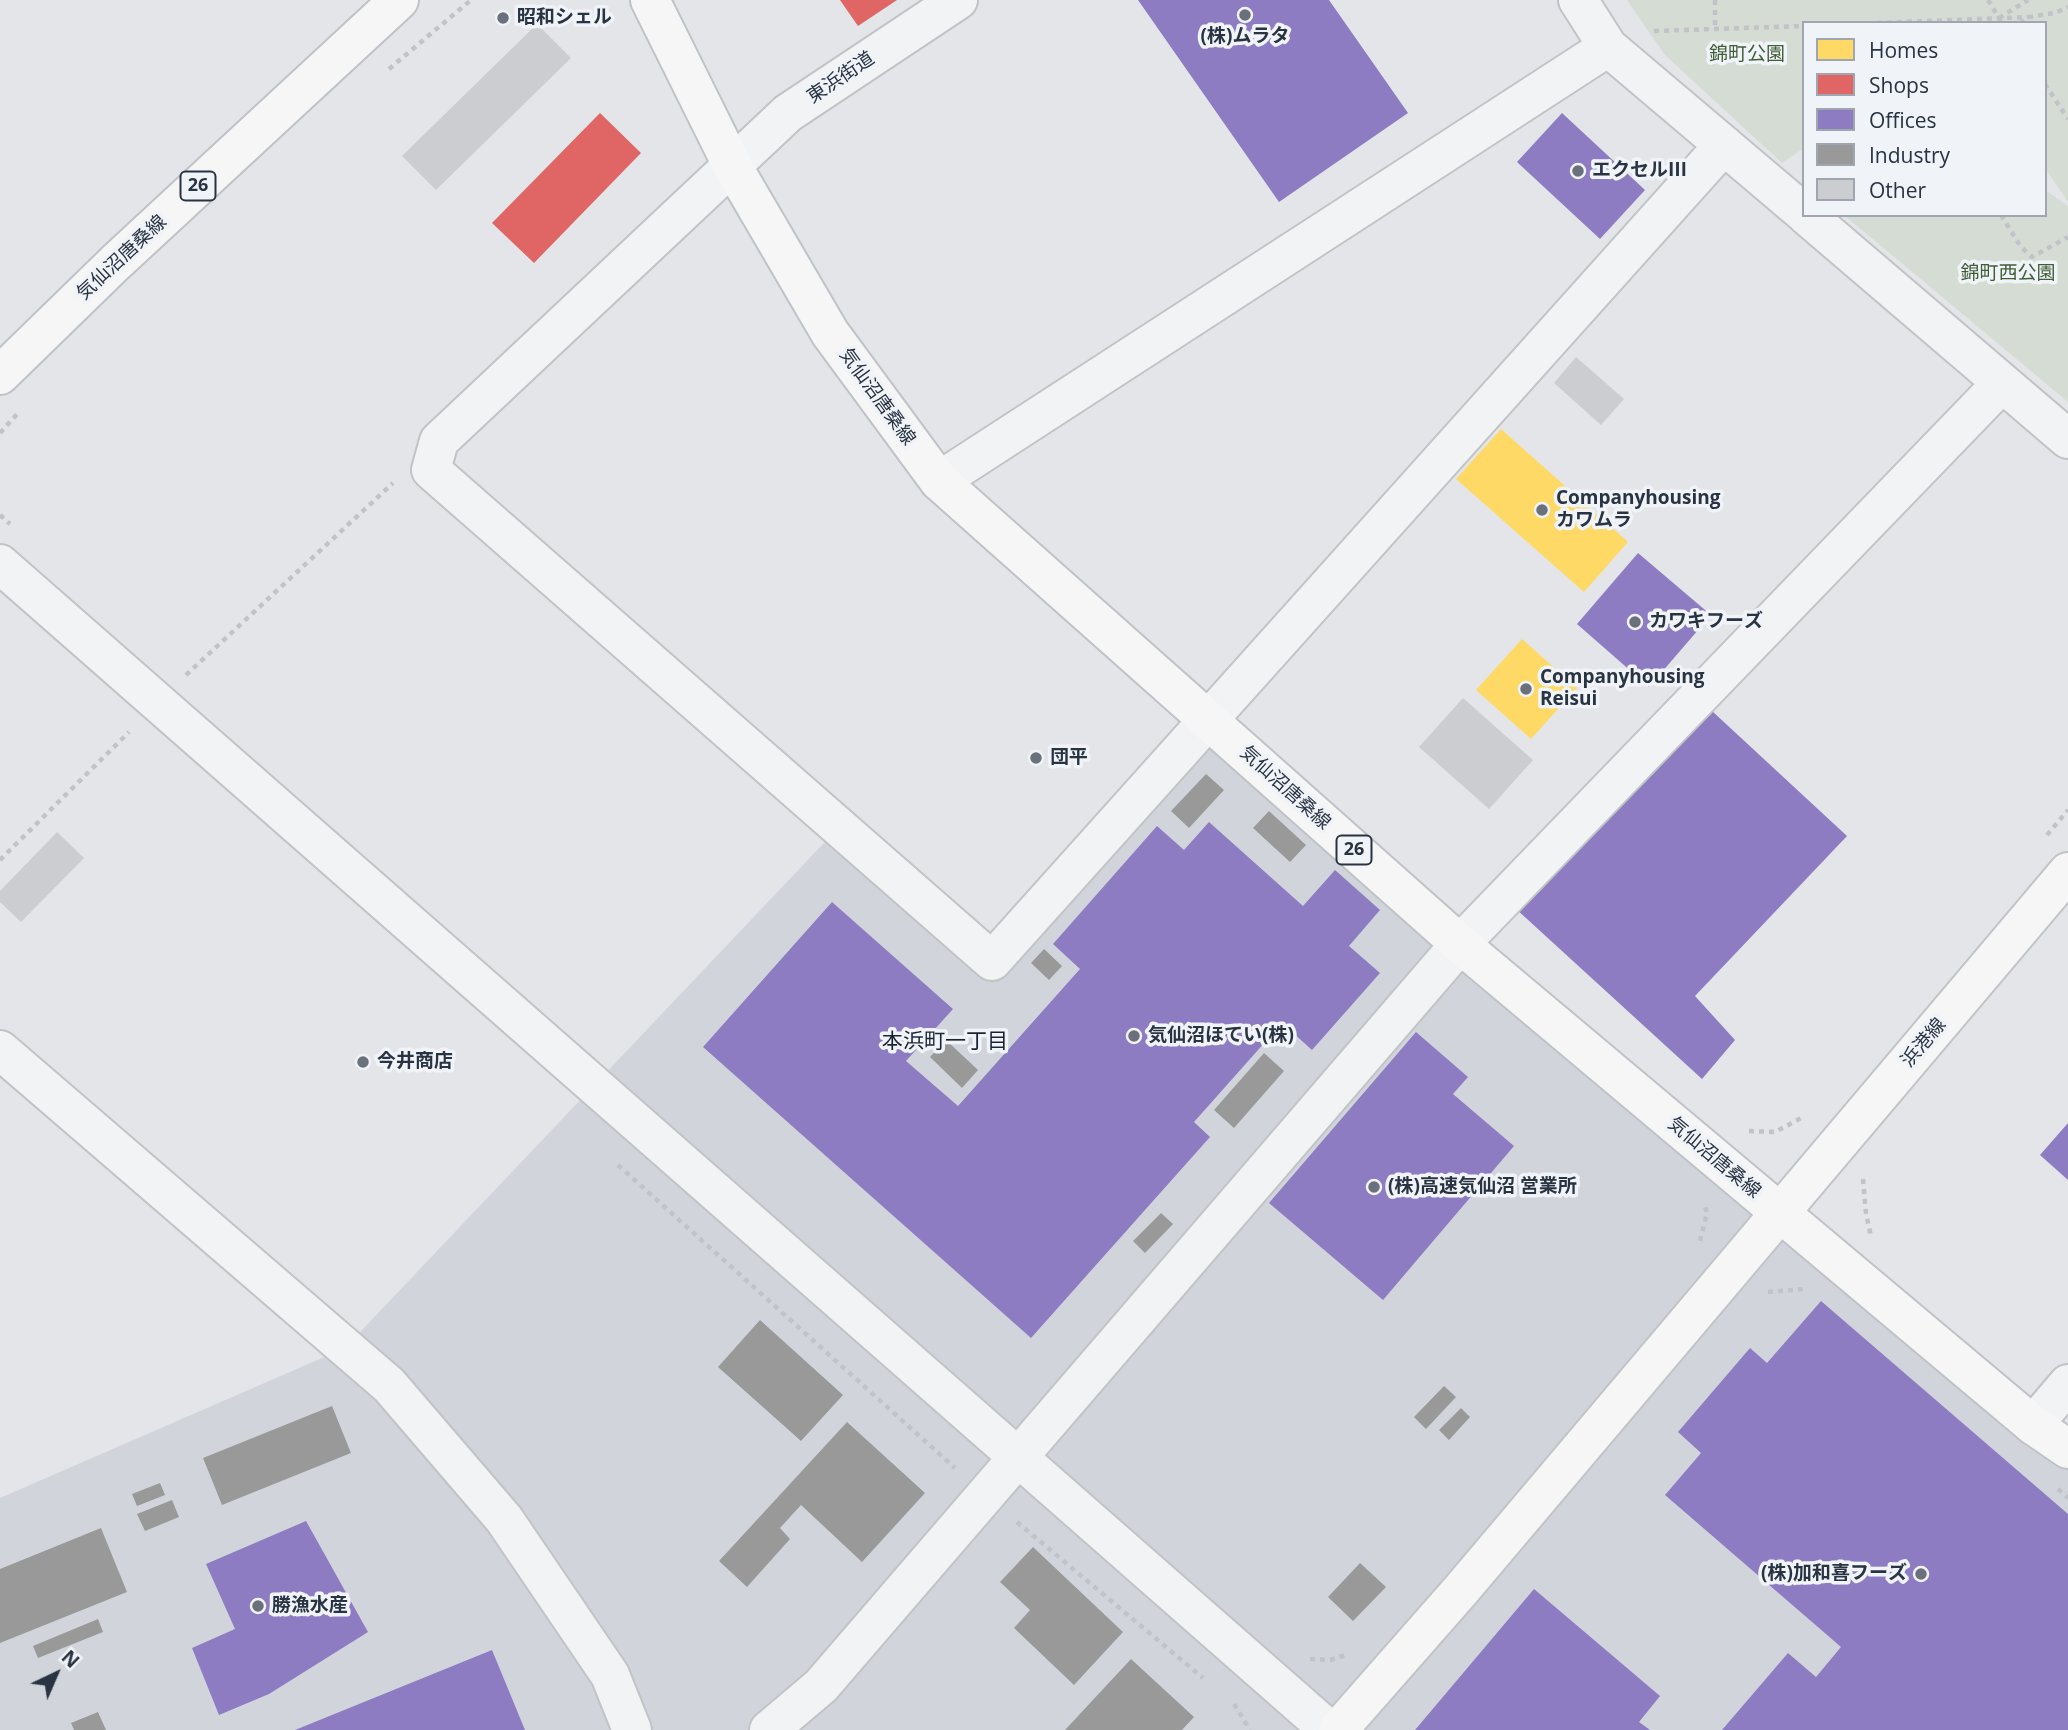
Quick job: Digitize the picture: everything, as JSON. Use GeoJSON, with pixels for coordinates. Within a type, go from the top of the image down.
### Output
{"type":"FeatureCollection","features":[{"type":"Feature","properties":{"kind":"main road","name":"気仙沼唐桑線"},"geometry":{"type":"LineString","coordinates":[[0,375],[115,263],[399,0]]}},
{"type":"Feature","properties":{"kind":"main road","name":"気仙沼唐桑線"},"geometry":{"type":"LineString","coordinates":[[650,0],[733,167],[830,333],[939,481],[1460,944],[2033,1425],[2068,1449]]}},
{"type":"Feature","properties":{"kind":"main road","name":"浜港線"},"geometry":{"type":"LineString","coordinates":[[1338,1730],[1488,1558],[2068,872]]}},
{"type":"Feature","properties":{"kind":"street","name":"東浜街道"},"geometry":{"type":"LineString","coordinates":[[439,441],[788,113],[958,0]]}},
{"type":"Feature","properties":{"kind":"street"},"geometry":{"type":"LineString","coordinates":[[1578,0],[1608,47],[1802,211]]}},
{"type":"Feature","properties":{"kind":"street"},"geometry":{"type":"LineString","coordinates":[[939,481],[1608,47]]}},
{"type":"Feature","properties":{"kind":"street"},"geometry":{"type":"LineString","coordinates":[[439,441],[431,470],[992,961],[1724,145]]}},
{"type":"Feature","properties":{"kind":"street"},"geometry":{"type":"LineString","coordinates":[[1808,217],[2068,439]]}},
{"type":"Feature","properties":{"kind":"street"},"geometry":{"type":"LineString","coordinates":[[769,1730],[821,1686],[1460,944],[2002,383]]}},
{"type":"Feature","properties":{"kind":"street"},"geometry":{"type":"LineString","coordinates":[[0,564],[1329,1730]]}},
{"type":"Feature","properties":{"kind":"street"},"geometry":{"type":"LineString","coordinates":[[0,1050],[388,1385],[504,1519],[610,1675],[632,1730]]}},
{"type":"Feature","properties":{"kind":"street"},"geometry":{"type":"LineString","coordinates":[[2033,1425],[2068,1384]]}},
{"type":"Feature","properties":{"kind":"path"},"geometry":{"type":"LineString","coordinates":[[1715,0],[1715,29]]}},
{"type":"Feature","properties":{"kind":"path"},"geometry":{"type":"LineString","coordinates":[[1988,0],[2000,20]]}},
{"type":"Feature","properties":{"kind":"path"},"geometry":{"type":"LineString","coordinates":[[2000,20],[2028,0]]}},
{"type":"Feature","properties":{"kind":"path"},"geometry":{"type":"LineString","coordinates":[[1959,21],[2029,17],[2055,13],[2068,7]]}},
{"type":"Feature","properties":{"kind":"path"},"geometry":{"type":"LineString","coordinates":[[2023,21],[2029,17]]}},
{"type":"Feature","properties":{"kind":"path"},"geometry":{"type":"LineString","coordinates":[[1608,47],[1636,32],[1802,26]]}},
{"type":"Feature","properties":{"kind":"path"},"geometry":{"type":"LineString","coordinates":[[2047,88],[2068,119]]}},
{"type":"Feature","properties":{"kind":"path"},"geometry":{"type":"LineString","coordinates":[[2002,217],[2021,247],[2032,257],[2068,237]]}},
{"type":"Feature","properties":{"kind":"path"},"geometry":{"type":"LineString","coordinates":[[180,680],[439,441]]}},
{"type":"Feature","properties":{"kind":"path"},"geometry":{"type":"LineString","coordinates":[[0,860],[129,732]]}},
{"type":"Feature","properties":{"kind":"path"},"geometry":{"type":"LineString","coordinates":[[2043,839],[2068,810]]}},
{"type":"Feature","properties":{"kind":"path"},"geometry":{"type":"LineString","coordinates":[[1743,1127],[1751,1132],[1775,1132],[1800,1121],[1808,1112]]}},
{"type":"Feature","properties":{"kind":"path"},"geometry":{"type":"LineString","coordinates":[[1864,1175],[1862,1184],[1872,1241]]}},
{"type":"Feature","properties":{"kind":"path"},"geometry":{"type":"LineString","coordinates":[[1697,1252],[1707,1213],[1703,1195]]}},
{"type":"Feature","properties":{"kind":"path"},"geometry":{"type":"LineString","coordinates":[[1764,1292],[1805,1289]]}},
{"type":"Feature","properties":{"kind":"path"},"geometry":{"type":"LineString","coordinates":[[2048,1480],[2068,1498]]}},
{"type":"Feature","properties":{"kind":"path"},"geometry":{"type":"LineString","coordinates":[[985,1495],[1213,1687]]}},
{"type":"Feature","properties":{"kind":"path"},"geometry":{"type":"LineString","coordinates":[[1300,1658],[1330,1660],[1355,1652]]}},
{"type":"Feature","properties":{"kind":"path"},"geometry":{"type":"LineString","coordinates":[[1233,1704],[1250,1730]]}},
{"type":"Feature","properties":{"kind":"shaded area"},"geometry":{"type":"Polygon","coordinates":[[[1209,720],[2068,1452],[2068,1730],[0,1730],[0,1498],[345,1348],[839,827],[992,960],[1209,720]]]}},
{"type":"Feature","properties":{"kind":"green space","name":"錦町公園"},"geometry":{"type":"Polygon","coordinates":[[[1627,0],[2068,0],[2068,202],[2047,171],[2047,21],[1802,21],[1802,149],[1782,163],[1665,55],[1627,0]]]}},
{"type":"Feature","properties":{"kind":"green space","name":"錦町西公園"},"geometry":{"type":"Polygon","coordinates":[[[2047,191],[2068,206],[2068,402],[1846,217],[2047,217],[2047,191]]]}},
{"type":"Feature","properties":{"kind":"building: Homes","name":"Companyhousing カワムラ"},"geometry":{"type":"Polygon","coordinates":[[[1501,429],[1628,542],[1584,592],[1456,479],[1501,429]]]}},
{"type":"Feature","properties":{"kind":"building: Homes","name":"Companyhousing Reisui"},"geometry":{"type":"Polygon","coordinates":[[[1522,639],[1577,688],[1531,739],[1476,690],[1522,639]]]}},
{"type":"Feature","properties":{"kind":"building: Shops"},"geometry":{"type":"Polygon","coordinates":[[[840,0],[897,0],[858,26],[840,0]]]}},
{"type":"Feature","properties":{"kind":"building: Shops"},"geometry":{"type":"Polygon","coordinates":[[[600,113],[641,153],[534,263],[492,223],[600,113]]]}},
{"type":"Feature","properties":{"kind":"building: Offices"},"geometry":{"type":"Polygon","coordinates":[[[1138,0],[1329,0],[1408,113],[1279,202],[1138,0]]]}},
{"type":"Feature","properties":{"kind":"building: Offices"},"geometry":{"type":"Polygon","coordinates":[[[1562,113],[1645,190],[1600,239],[1517,162],[1562,113]]]}},
{"type":"Feature","properties":{"kind":"building: Offices"},"geometry":{"type":"Polygon","coordinates":[[[1638,553],[1711,615],[1649,687],[1577,624],[1638,553]]]}},
{"type":"Feature","properties":{"kind":"building: Offices"},"geometry":{"type":"Polygon","coordinates":[[[1712,711],[1847,836],[1695,996],[1735,1040],[1702,1079],[1515,908],[1712,711]]]}},
{"type":"Feature","properties":{"kind":"building: Offices"},"geometry":{"type":"Polygon","coordinates":[[[1209,822],[1303,906],[1335,870],[1380,910],[1349,946],[1380,973],[1312,1050],[1282,1023],[1194,1122],[1210,1137],[1031,1338],[703,1047],[832,902],[953,1009],[906,1061],[958,1106],[1080,969],[1053,944],[1157,826],[1184,850],[1209,822]]]}},
{"type":"Feature","properties":{"kind":"building: Offices"},"geometry":{"type":"Polygon","coordinates":[[[1416,1032],[1468,1077],[1453,1094],[1514,1146],[1383,1300],[1269,1203],[1416,1032]]]}},
{"type":"Feature","properties":{"kind":"building: Offices"},"geometry":{"type":"Polygon","coordinates":[[[2068,1123],[2068,1180],[2040,1155],[2068,1123]]]}},
{"type":"Feature","properties":{"kind":"building: Offices"},"geometry":{"type":"Polygon","coordinates":[[[1821,1301],[2068,1514],[2068,1730],[1722,1730],[1788,1653],[1816,1677],[1841,1647],[1665,1495],[1701,1453],[1678,1432],[1750,1348],[1767,1363],[1821,1301]]]}},
{"type":"Feature","properties":{"kind":"building: Offices"},"geometry":{"type":"Polygon","coordinates":[[[306,1521],[368,1632],[269,1694],[219,1715],[192,1648],[235,1629],[206,1564],[306,1521]]]}},
{"type":"Feature","properties":{"kind":"building: Offices"},"geometry":{"type":"Polygon","coordinates":[[[1534,1589],[1660,1696],[1639,1722],[1650,1730],[1415,1730],[1534,1589]]]}},
{"type":"Feature","properties":{"kind":"building: Offices"},"geometry":{"type":"Polygon","coordinates":[[[492,1650],[525,1730],[295,1730],[492,1650]]]}},
{"type":"Feature","properties":{"kind":"building: Industry"},"geometry":{"type":"Polygon","coordinates":[[[1206,774],[1224,790],[1189,828],[1171,811],[1206,774]]]}},
{"type":"Feature","properties":{"kind":"building: Industry"},"geometry":{"type":"Polygon","coordinates":[[[1269,811],[1306,845],[1290,862],[1253,828],[1269,811]]]}},
{"type":"Feature","properties":{"kind":"building: Industry"},"geometry":{"type":"Polygon","coordinates":[[[1044,949],[1062,966],[1049,980],[1031,963],[1044,949]]]}},
{"type":"Feature","properties":{"kind":"building: Industry"},"geometry":{"type":"Polygon","coordinates":[[[946,1040],[978,1070],[962,1088],[930,1057],[946,1040]]]}},
{"type":"Feature","properties":{"kind":"building: Industry"},"geometry":{"type":"Polygon","coordinates":[[[1264,1053],[1284,1071],[1234,1128],[1214,1110],[1264,1053]]]}},
{"type":"Feature","properties":{"kind":"building: Industry"},"geometry":{"type":"Polygon","coordinates":[[[1161,1213],[1173,1224],[1145,1253],[1133,1241],[1161,1213]]]}},
{"type":"Feature","properties":{"kind":"building: Industry"},"geometry":{"type":"Polygon","coordinates":[[[760,1320],[843,1395],[801,1441],[718,1367],[760,1320]]]}},
{"type":"Feature","properties":{"kind":"building: Industry"},"geometry":{"type":"Polygon","coordinates":[[[1444,1386],[1456,1397],[1426,1429],[1414,1417],[1444,1386]]]}},
{"type":"Feature","properties":{"kind":"building: Industry"},"geometry":{"type":"Polygon","coordinates":[[[332,1406],[351,1453],[222,1505],[203,1458],[332,1406]]]}},
{"type":"Feature","properties":{"kind":"building: Industry"},"geometry":{"type":"Polygon","coordinates":[[[1461,1408],[1470,1417],[1449,1440],[1439,1430],[1461,1408]]]}},
{"type":"Feature","properties":{"kind":"building: Industry"},"geometry":{"type":"Polygon","coordinates":[[[847,1422],[925,1493],[862,1562],[801,1505],[780,1528],[790,1539],[747,1587],[719,1561],[847,1422]]]}},
{"type":"Feature","properties":{"kind":"building: Industry"},"geometry":{"type":"Polygon","coordinates":[[[160,1483],[165,1495],[137,1506],[132,1494],[160,1483]]]}},
{"type":"Feature","properties":{"kind":"building: Industry"},"geometry":{"type":"Polygon","coordinates":[[[172,1500],[179,1517],[145,1531],[137,1514],[172,1500]]]}},
{"type":"Feature","properties":{"kind":"building: Industry"},"geometry":{"type":"Polygon","coordinates":[[[101,1528],[127,1592],[0,1643],[0,1569],[101,1528]]]}},
{"type":"Feature","properties":{"kind":"building: Industry"},"geometry":{"type":"Polygon","coordinates":[[[1033,1547],[1123,1632],[1074,1685],[1014,1628],[1030,1610],[1000,1582],[1033,1547]]]}},
{"type":"Feature","properties":{"kind":"building: Industry"},"geometry":{"type":"Polygon","coordinates":[[[1360,1563],[1386,1587],[1353,1621],[1328,1597],[1360,1563]]]}},
{"type":"Feature","properties":{"kind":"building: Industry"},"geometry":{"type":"Polygon","coordinates":[[[98,1619],[103,1632],[38,1658],[33,1646],[98,1619]]]}},
{"type":"Feature","properties":{"kind":"building: Industry"},"geometry":{"type":"Polygon","coordinates":[[[1131,1659],[1194,1717],[1182,1730],[1065,1730],[1131,1659]]]}},
{"type":"Feature","properties":{"kind":"building: Industry"},"geometry":{"type":"Polygon","coordinates":[[[98,1712],[106,1730],[74,1730],[71,1723],[98,1712]]]}},
{"type":"Feature","properties":{"kind":"building: Other"},"geometry":{"type":"Polygon","coordinates":[[[537,24],[571,58],[436,190],[402,156],[537,24]]]}},
{"type":"Feature","properties":{"kind":"building: Other"},"geometry":{"type":"Polygon","coordinates":[[[1576,357],[1624,399],[1601,425],[1554,383],[1576,357]]]}},
{"type":"Feature","properties":{"kind":"building: Other"},"geometry":{"type":"Polygon","coordinates":[[[1463,698],[1533,760],[1489,809],[1419,747],[1463,698]]]}},
{"type":"Feature","properties":{"kind":"building: Other"},"geometry":{"type":"Polygon","coordinates":[[[57,832],[84,858],[21,922],[0,902],[0,891],[57,832]]]}},
{"type":"Feature","properties":{"kind":"place","name":"(株)ムラタ"},"geometry":{"type":"Point","coordinates":[1245,15]}},
{"type":"Feature","properties":{"kind":"place","name":"昭和シェル"},"geometry":{"type":"Point","coordinates":[503,18]}},
{"type":"Feature","properties":{"kind":"place","name":"エクセルⅢ"},"geometry":{"type":"Point","coordinates":[1578,171]}},
{"type":"Feature","properties":{"kind":"place","name":"Companyhousing カワムラ"},"geometry":{"type":"Point","coordinates":[1542,510]}},
{"type":"Feature","properties":{"kind":"place","name":"カワキフーズ"},"geometry":{"type":"Point","coordinates":[1635,622]}},
{"type":"Feature","properties":{"kind":"place","name":"Companyhousing Reisui"},"geometry":{"type":"Point","coordinates":[1526,689]}},
{"type":"Feature","properties":{"kind":"place","name":"団平"},"geometry":{"type":"Point","coordinates":[1036,758]}},
{"type":"Feature","properties":{"kind":"place","name":"気仙沼ほてい(株)"},"geometry":{"type":"Point","coordinates":[1134,1036]}},
{"type":"Feature","properties":{"kind":"place","name":"今井商店"},"geometry":{"type":"Point","coordinates":[363,1062]}},
{"type":"Feature","properties":{"kind":"place","name":"(株)高速気仙沼 営業所"},"geometry":{"type":"Point","coordinates":[1374,1187]}},
{"type":"Feature","properties":{"kind":"place","name":"(株)加和喜フーズ"},"geometry":{"type":"Point","coordinates":[1921,1574]}},
{"type":"Feature","properties":{"kind":"place","name":"勝漁水産"},"geometry":{"type":"Point","coordinates":[258,1606]}},
{"type":"Feature","properties":{"kind":"district","name":"本浜町一丁目"},"geometry":{"type":"Point","coordinates":[945,1042]}}]}
